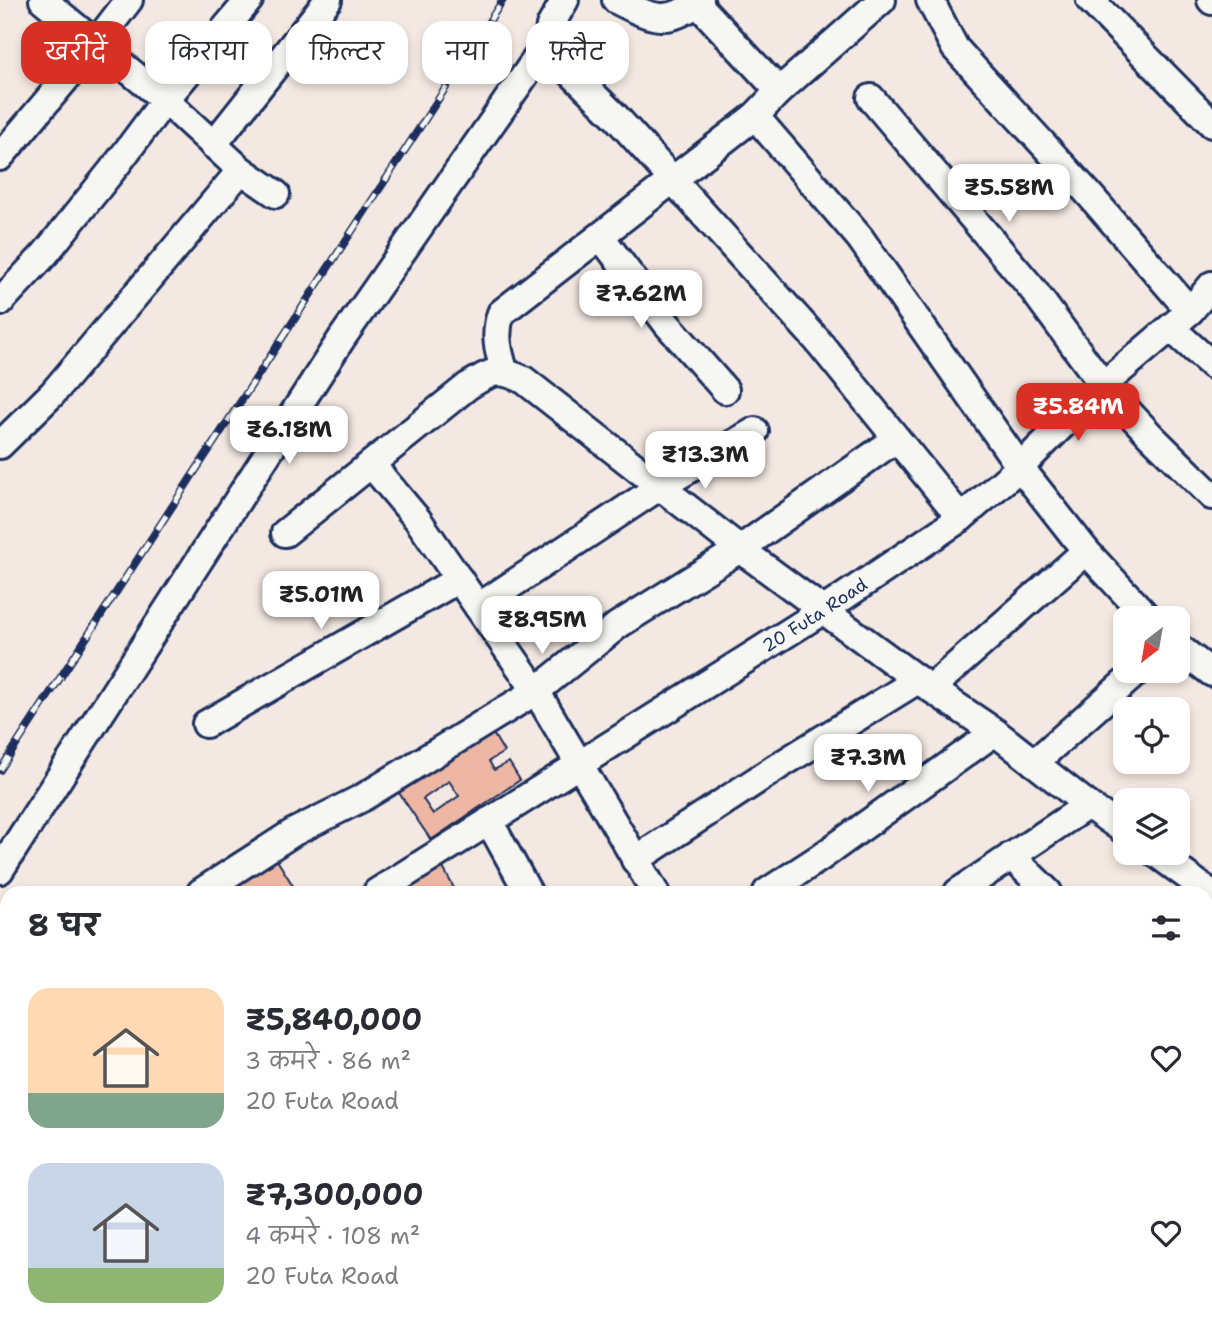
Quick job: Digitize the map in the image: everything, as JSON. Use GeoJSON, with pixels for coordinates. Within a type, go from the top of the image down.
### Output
{"type":"FeatureCollection","features":[{"type":"Feature","properties":{"kind":"street"},"geometry":{"type":"LineString","coordinates":[[43,0],[69,21]]}},
{"type":"Feature","properties":{"kind":"street"},"geometry":{"type":"LineString","coordinates":[[113,21],[129,0]]}},
{"type":"Feature","properties":{"kind":"street"},"geometry":{"type":"LineString","coordinates":[[0,302],[45,254],[165,100],[249,0]]}},
{"type":"Feature","properties":{"kind":"street"},"geometry":{"type":"LineString","coordinates":[[213,145],[328,0]]}},
{"type":"Feature","properties":{"kind":"street"},"geometry":{"type":"LineString","coordinates":[[553,21],[565,0]]}},
{"type":"Feature","properties":{"kind":"street"},"geometry":{"type":"LineString","coordinates":[[616,0],[646,15],[665,19],[699,1],[779,91]]}},
{"type":"Feature","properties":{"kind":"street"},"geometry":{"type":"LineString","coordinates":[[504,370],[497,349],[496,327],[500,313],[755,116],[779,91],[882,0]]}},
{"type":"Feature","properties":{"kind":"street"},"geometry":{"type":"LineString","coordinates":[[930,0],[955,48],[1087,192],[1212,365]]}},
{"type":"Feature","properties":{"kind":"street"},"geometry":{"type":"LineString","coordinates":[[1090,0],[1212,124]]}},
{"type":"Feature","properties":{"kind":"street"},"geometry":{"type":"LineString","coordinates":[[131,72],[241,170],[276,194]]}},
{"type":"Feature","properties":{"kind":"street"},"geometry":{"type":"LineString","coordinates":[[0,870],[342,338],[526,74]]}},
{"type":"Feature","properties":{"kind":"street"},"geometry":{"type":"LineString","coordinates":[[0,157],[61,84]]}},
{"type":"Feature","properties":{"kind":"street"},"geometry":{"type":"LineString","coordinates":[[582,84],[616,117],[817,340],[961,518]]}},
{"type":"Feature","properties":{"kind":"street"},"geometry":{"type":"LineString","coordinates":[[871,98],[1031,286],[1103,385],[1212,496]]}},
{"type":"Feature","properties":{"kind":"street"},"geometry":{"type":"LineString","coordinates":[[755,116],[860,238],[1020,467],[1086,551],[1137,606]]}},
{"type":"Feature","properties":{"kind":"street"},"geometry":{"type":"LineString","coordinates":[[0,445],[53,393],[241,170]]}},
{"type":"Feature","properties":{"kind":"street"},"geometry":{"type":"LineString","coordinates":[[601,237],[667,324],[724,390]]}},
{"type":"Feature","properties":{"kind":"street","name":"20 Futa Road"},"geometry":{"type":"LineString","coordinates":[[396,886],[489,821],[824,610],[961,518],[1020,467],[1103,385],[1180,320],[1212,285]]}},
{"type":"Feature","properties":{"kind":"street"},"geometry":{"type":"LineString","coordinates":[[285,533],[468,386],[491,372],[504,370],[524,380],[740,549],[995,732],[1113,823]]}},
{"type":"Feature","properties":{"kind":"street"},"geometry":{"type":"LineString","coordinates":[[478,607],[659,487],[755,431]]}},
{"type":"Feature","properties":{"kind":"street"},"geometry":{"type":"LineString","coordinates":[[210,886],[294,832],[362,798],[536,691],[618,625],[740,549],[897,439]]}},
{"type":"Feature","properties":{"kind":"street"},"geometry":{"type":"LineString","coordinates":[[371,464],[418,520],[536,691],[651,886]]}},
{"type":"Feature","properties":{"kind":"street"},"geometry":{"type":"LineString","coordinates":[[635,860],[777,767],[925,684],[1086,551]]}},
{"type":"Feature","properties":{"kind":"street"},"geometry":{"type":"LineString","coordinates":[[206,724],[459,579]]}},
{"type":"Feature","properties":{"kind":"street"},"geometry":{"type":"LineString","coordinates":[[1190,657],[1212,673]]}},
{"type":"Feature","properties":{"kind":"street"},"geometry":{"type":"LineString","coordinates":[[1034,763],[1124,683]]}},
{"type":"Feature","properties":{"kind":"street"},"geometry":{"type":"LineString","coordinates":[[776,886],[995,732]]}},
{"type":"Feature","properties":{"kind":"street"},"geometry":{"type":"LineString","coordinates":[[967,886],[1088,806]]}},
{"type":"Feature","properties":{"kind":"street"},"geometry":{"type":"LineString","coordinates":[[489,821],[525,886]]}},
{"type":"Feature","properties":{"kind":"street"},"geometry":{"type":"LineString","coordinates":[[1011,856],[1042,886]]}},
{"type":"Feature","properties":{"kind":"street"},"geometry":{"type":"LineString","coordinates":[[1172,865],[1201,886]]}},
{"type":"Feature","properties":{"kind":"building"},"geometry":{"type":"Polygon","coordinates":[[[488,725],[504,752],[489,761],[494,770],[509,762],[520,780],[431,840],[395,787],[488,725]],[[449,781],[423,799],[433,814],[459,796],[449,781]]]}},
{"type":"Feature","properties":{"kind":"building"},"geometry":{"type":"Polygon","coordinates":[[[277,860],[293,886],[240,886],[239,884],[277,860]]]}},
{"type":"Feature","properties":{"kind":"building"},"geometry":{"type":"Polygon","coordinates":[[[441,864],[453,886],[406,886],[404,883],[441,864]]]}},
{"type":"Feature","properties":{"kind":"railway"},"geometry":{"type":"LineString","coordinates":[[0,770],[503,0]]}}]}
